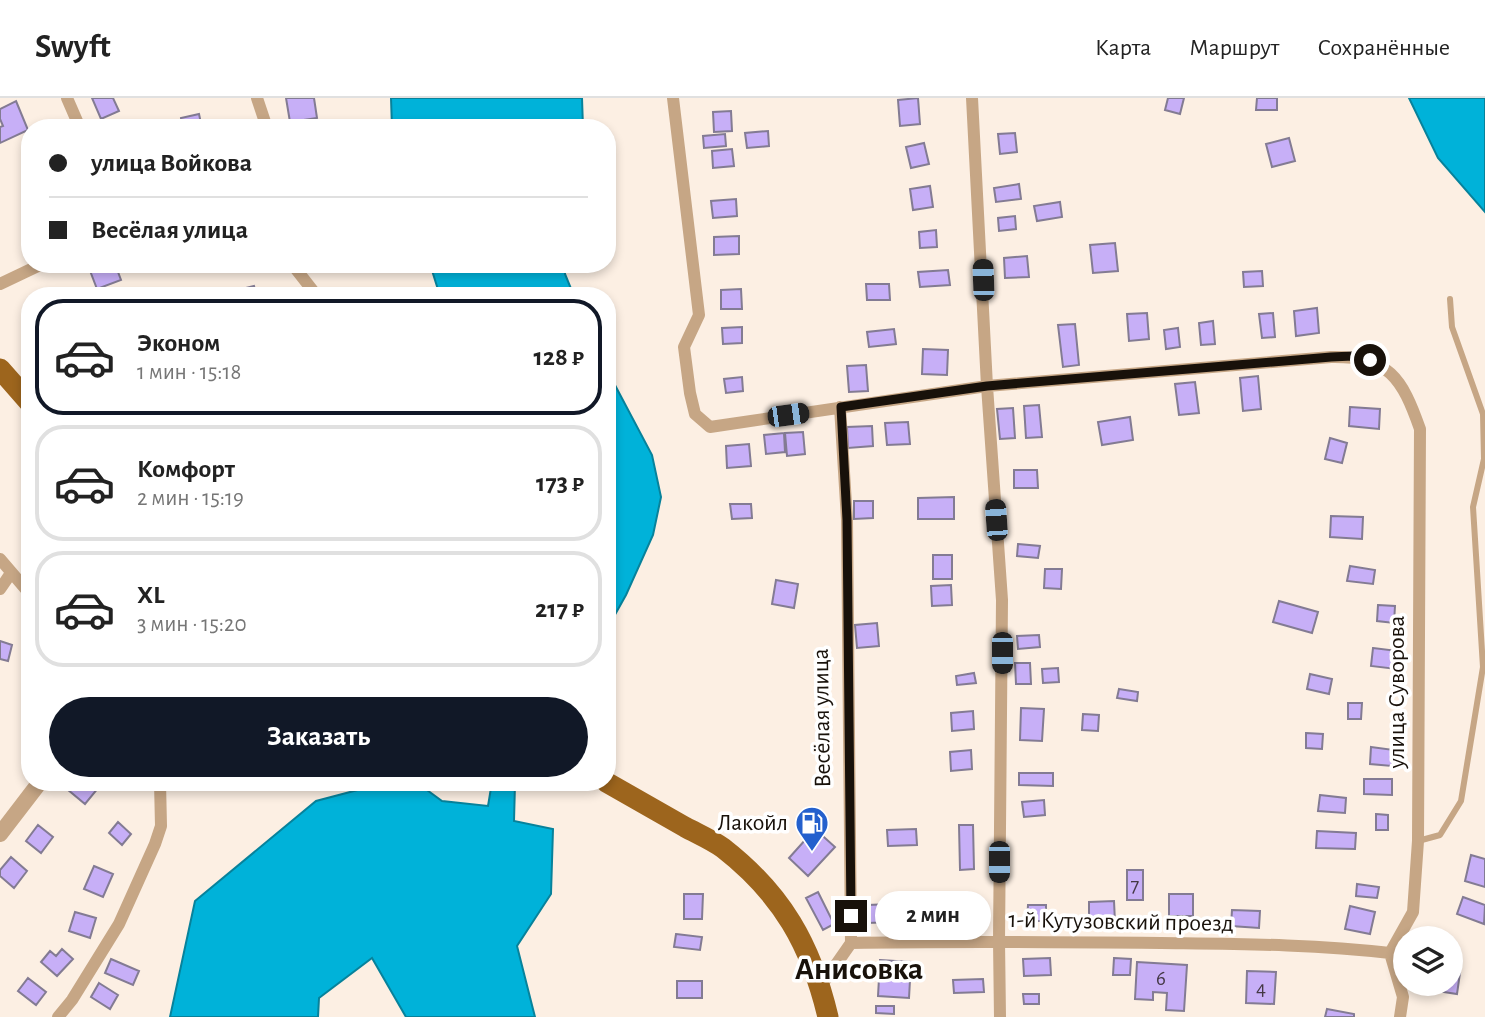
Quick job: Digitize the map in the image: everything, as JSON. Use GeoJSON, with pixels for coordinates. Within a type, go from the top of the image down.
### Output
{"type":"FeatureCollection","features":[{"type":"Feature","properties":{"kind":"main road"},"geometry":{"type":"LineString","coordinates":[[0,369],[21,394]]}},
{"type":"Feature","properties":{"kind":"main road"},"geometry":{"type":"LineString","coordinates":[[616,788],[721,847],[766,886],[803,940],[821,986],[828,1017]]}},
{"type":"Feature","properties":{"kind":"street"},"geometry":{"type":"LineString","coordinates":[[67,98],[76,119]]}},
{"type":"Feature","properties":{"kind":"street"},"geometry":{"type":"LineString","coordinates":[[257,98],[264,119]]}},
{"type":"Feature","properties":{"kind":"street"},"geometry":{"type":"LineString","coordinates":[[673,98],[699,315],[684,347],[695,414],[710,427],[987,386]]}},
{"type":"Feature","properties":{"kind":"street"},"geometry":{"type":"LineString","coordinates":[[972,98],[987,386],[1002,600],[1000,1017]]}},
{"type":"Feature","properties":{"kind":"street"},"geometry":{"type":"LineString","coordinates":[[0,284],[23,273]]}},
{"type":"Feature","properties":{"kind":"street"},"geometry":{"type":"LineString","coordinates":[[299,273],[310,287]]}},
{"type":"Feature","properties":{"kind":"street","name":"улица Суворова"},"geometry":{"type":"LineString","coordinates":[[987,386],[1331,357],[1362,358],[1386,369],[1410,401],[1420,429],[1418,841],[1413,912],[1390,953]]}},
{"type":"Feature","properties":{"kind":"street","name":"Весёлая улица"},"geometry":{"type":"LineString","coordinates":[[841,407],[847,520],[851,943]]}},
{"type":"Feature","properties":{"kind":"street"},"geometry":{"type":"LineString","coordinates":[[0,559],[21,585]]}},
{"type":"Feature","properties":{"kind":"street"},"geometry":{"type":"LineString","coordinates":[[0,589],[10,573]]}},
{"type":"Feature","properties":{"kind":"street"},"geometry":{"type":"LineString","coordinates":[[0,834],[33,791]]}},
{"type":"Feature","properties":{"kind":"street"},"geometry":{"type":"LineString","coordinates":[[58,1017],[120,924],[161,826],[160,791]]}},
{"type":"Feature","properties":{"kind":"street","name":"1-й Кутузовский проезд"},"geometry":{"type":"LineString","coordinates":[[851,943],[999,941],[1336,947],[1390,953]]}},
{"type":"Feature","properties":{"kind":"street"},"geometry":{"type":"LineString","coordinates":[[821,986],[851,943]]}},
{"type":"Feature","properties":{"kind":"street"},"geometry":{"type":"LineString","coordinates":[[1390,953],[1403,997],[1400,1017]]}},
{"type":"Feature","properties":{"kind":"lane"},"geometry":{"type":"LineString","coordinates":[[1418,841],[1440,835],[1461,800],[1483,667],[1473,507],[1484,459],[1483,414],[1452,327],[1450,299]]}},
{"type":"Feature","properties":{"kind":"water"},"geometry":{"type":"Polygon","coordinates":[[[391,98],[582,98],[583,119],[392,119],[391,98]]]}},
{"type":"Feature","properties":{"kind":"water"},"geometry":{"type":"Polygon","coordinates":[[[1409,98],[1485,98],[1485,212],[1438,158],[1409,98]]]}},
{"type":"Feature","properties":{"kind":"water"},"geometry":{"type":"Polygon","coordinates":[[[433,273],[565,273],[570,287],[437,287],[433,273]]]}},
{"type":"Feature","properties":{"kind":"water"},"geometry":{"type":"Polygon","coordinates":[[[616,387],[652,455],[661,497],[653,535],[616,613],[616,387]]]}},
{"type":"Feature","properties":{"kind":"water"},"geometry":{"type":"Polygon","coordinates":[[[354,791],[428,791],[442,801],[488,806],[490,791],[515,791],[514,821],[553,829],[551,894],[517,946],[535,1017],[406,1017],[372,958],[319,998],[318,1017],[170,1017],[195,901],[316,801],[354,791]]]}},
{"type":"Feature","properties":{"kind":"building"},"geometry":{"type":"Polygon","coordinates":[[[92,98],[113,98],[119,111],[101,119],[92,98]]]}},
{"type":"Feature","properties":{"kind":"building"},"geometry":{"type":"Polygon","coordinates":[[[286,98],[314,98],[317,118],[290,119],[286,98]]]}},
{"type":"Feature","properties":{"kind":"building"},"geometry":{"type":"Polygon","coordinates":[[[918,98],[920,124],[900,126],[898,100],[918,98]]]}},
{"type":"Feature","properties":{"kind":"building"},"geometry":{"type":"Polygon","coordinates":[[[1168,98],[1184,98],[1180,114],[1165,110],[1168,98]]]}},
{"type":"Feature","properties":{"kind":"building"},"geometry":{"type":"Polygon","coordinates":[[[1257,98],[1277,98],[1277,110],[1256,110],[1257,98]]]}},
{"type":"Feature","properties":{"kind":"building"},"geometry":{"type":"Polygon","coordinates":[[[16,101],[23,119],[21,119],[21,133],[0,143],[0,127],[3,126],[0,109],[16,101]]]}},
{"type":"Feature","properties":{"kind":"building"},"geometry":{"type":"Polygon","coordinates":[[[731,111],[732,131],[714,132],[713,112],[731,111]]]}},
{"type":"Feature","properties":{"kind":"building"},"geometry":{"type":"Polygon","coordinates":[[[199,114],[200,119],[181,119],[199,114]]]}},
{"type":"Feature","properties":{"kind":"building"},"geometry":{"type":"Polygon","coordinates":[[[768,131],[769,146],[747,148],[745,133],[768,131]]]}},
{"type":"Feature","properties":{"kind":"building"},"geometry":{"type":"Polygon","coordinates":[[[1015,133],[1017,152],[1000,154],[998,134],[1015,133]]]}},
{"type":"Feature","properties":{"kind":"building"},"geometry":{"type":"Polygon","coordinates":[[[725,134],[726,146],[704,148],[703,136],[725,134]]]}},
{"type":"Feature","properties":{"kind":"building"},"geometry":{"type":"Polygon","coordinates":[[[1289,138],[1295,161],[1272,167],[1266,144],[1289,138]]]}},
{"type":"Feature","properties":{"kind":"building"},"geometry":{"type":"Polygon","coordinates":[[[924,143],[929,164],[911,168],[906,147],[924,143]]]}},
{"type":"Feature","properties":{"kind":"building"},"geometry":{"type":"Polygon","coordinates":[[[732,149],[734,166],[713,168],[712,151],[732,149]]]}},
{"type":"Feature","properties":{"kind":"building"},"geometry":{"type":"Polygon","coordinates":[[[1019,184],[1021,199],[996,202],[994,188],[1019,184]]]}},
{"type":"Feature","properties":{"kind":"building"},"geometry":{"type":"Polygon","coordinates":[[[930,186],[933,207],[913,210],[910,189],[930,186]]]}},
{"type":"Feature","properties":{"kind":"building"},"geometry":{"type":"Polygon","coordinates":[[[736,199],[737,216],[713,218],[711,201],[736,199]]]}},
{"type":"Feature","properties":{"kind":"building"},"geometry":{"type":"Polygon","coordinates":[[[1060,202],[1062,217],[1037,221],[1034,206],[1060,202]]]}},
{"type":"Feature","properties":{"kind":"building"},"geometry":{"type":"Polygon","coordinates":[[[1015,216],[1016,229],[999,231],[998,218],[1015,216]]]}},
{"type":"Feature","properties":{"kind":"building"},"geometry":{"type":"Polygon","coordinates":[[[936,230],[937,247],[920,248],[919,232],[936,230]]]}},
{"type":"Feature","properties":{"kind":"building"},"geometry":{"type":"Polygon","coordinates":[[[739,236],[739,254],[714,255],[714,237],[739,236]]]}},
{"type":"Feature","properties":{"kind":"building"},"geometry":{"type":"Polygon","coordinates":[[[1115,243],[1118,271],[1093,273],[1090,245],[1115,243]]]}},
{"type":"Feature","properties":{"kind":"building"},"geometry":{"type":"Polygon","coordinates":[[[1027,256],[1029,277],[1005,278],[1004,258],[1027,256]]]}},
{"type":"Feature","properties":{"kind":"building"},"geometry":{"type":"Polygon","coordinates":[[[948,270],[950,285],[920,287],[918,272],[948,270]]]}},
{"type":"Feature","properties":{"kind":"building"},"geometry":{"type":"Polygon","coordinates":[[[1262,271],[1263,286],[1244,287],[1243,272],[1262,271]]]}},
{"type":"Feature","properties":{"kind":"building"},"geometry":{"type":"Polygon","coordinates":[[[91,273],[118,273],[121,280],[96,287],[91,273]]]}},
{"type":"Feature","properties":{"kind":"building"},"geometry":{"type":"Polygon","coordinates":[[[866,284],[889,284],[890,300],[867,300],[866,284]]]}},
{"type":"Feature","properties":{"kind":"building"},"geometry":{"type":"Polygon","coordinates":[[[741,289],[742,309],[721,309],[721,290],[741,289]]]}},
{"type":"Feature","properties":{"kind":"building"},"geometry":{"type":"Polygon","coordinates":[[[1317,308],[1319,333],[1296,336],[1294,311],[1317,308]]]}},
{"type":"Feature","properties":{"kind":"building"},"geometry":{"type":"Polygon","coordinates":[[[1147,313],[1149,339],[1129,341],[1127,314],[1147,313]]]}},
{"type":"Feature","properties":{"kind":"building"},"geometry":{"type":"Polygon","coordinates":[[[1273,313],[1275,337],[1262,338],[1259,314],[1273,313]]]}},
{"type":"Feature","properties":{"kind":"building"},"geometry":{"type":"Polygon","coordinates":[[[1213,321],[1215,344],[1201,345],[1199,323],[1213,321]]]}},
{"type":"Feature","properties":{"kind":"building"},"geometry":{"type":"Polygon","coordinates":[[[1075,324],[1079,365],[1063,367],[1058,325],[1075,324]]]}},
{"type":"Feature","properties":{"kind":"building"},"geometry":{"type":"Polygon","coordinates":[[[742,327],[742,343],[723,344],[722,328],[742,327]]]}},
{"type":"Feature","properties":{"kind":"building"},"geometry":{"type":"Polygon","coordinates":[[[1178,328],[1180,347],[1166,349],[1164,330],[1178,328]]]}},
{"type":"Feature","properties":{"kind":"building"},"geometry":{"type":"Polygon","coordinates":[[[894,329],[896,344],[869,347],[867,332],[894,329]]]}},
{"type":"Feature","properties":{"kind":"building"},"geometry":{"type":"Polygon","coordinates":[[[923,349],[948,350],[947,375],[922,374],[923,349]]]}},
{"type":"Feature","properties":{"kind":"building"},"geometry":{"type":"Polygon","coordinates":[[[866,365],[868,391],[849,392],[847,366],[866,365]]]}},
{"type":"Feature","properties":{"kind":"building"},"geometry":{"type":"Polygon","coordinates":[[[1258,376],[1261,409],[1243,411],[1240,378],[1258,376]]]}},
{"type":"Feature","properties":{"kind":"building"},"geometry":{"type":"Polygon","coordinates":[[[742,377],[743,391],[726,393],[724,379],[742,377]]]}},
{"type":"Feature","properties":{"kind":"building"},"geometry":{"type":"Polygon","coordinates":[[[1195,382],[1199,413],[1179,415],[1175,384],[1195,382]]]}},
{"type":"Feature","properties":{"kind":"building"},"geometry":{"type":"Polygon","coordinates":[[[1039,405],[1042,437],[1026,438],[1024,406],[1039,405]]]}},
{"type":"Feature","properties":{"kind":"building"},"geometry":{"type":"Polygon","coordinates":[[[1350,407],[1380,409],[1379,429],[1349,426],[1350,407]]]}},
{"type":"Feature","properties":{"kind":"building"},"geometry":{"type":"Polygon","coordinates":[[[1013,408],[1015,438],[1000,439],[997,409],[1013,408]]]}},
{"type":"Feature","properties":{"kind":"building"},"geometry":{"type":"Polygon","coordinates":[[[1130,417],[1133,440],[1102,445],[1098,422],[1130,417]]]}},
{"type":"Feature","properties":{"kind":"building"},"geometry":{"type":"Polygon","coordinates":[[[908,422],[910,444],[887,445],[885,423],[908,422]]]}},
{"type":"Feature","properties":{"kind":"building"},"geometry":{"type":"Polygon","coordinates":[[[872,426],[873,446],[848,448],[847,427],[872,426]]]}},
{"type":"Feature","properties":{"kind":"building"},"geometry":{"type":"Polygon","coordinates":[[[803,432],[805,454],[787,456],[785,433],[803,432]]]}},
{"type":"Feature","properties":{"kind":"building"},"geometry":{"type":"Polygon","coordinates":[[[784,433],[785,452],[766,454],[764,435],[784,433]]]}},
{"type":"Feature","properties":{"kind":"building"},"geometry":{"type":"Polygon","coordinates":[[[1330,438],[1347,443],[1342,463],[1325,459],[1330,438]]]}},
{"type":"Feature","properties":{"kind":"building"},"geometry":{"type":"Polygon","coordinates":[[[749,444],[751,466],[727,468],[726,446],[749,444]]]}},
{"type":"Feature","properties":{"kind":"building"},"geometry":{"type":"Polygon","coordinates":[[[1014,470],[1037,470],[1038,488],[1014,488],[1014,470]]]}},
{"type":"Feature","properties":{"kind":"building"},"geometry":{"type":"Polygon","coordinates":[[[954,497],[954,519],[918,519],[918,498],[954,497]]]}},
{"type":"Feature","properties":{"kind":"building"},"geometry":{"type":"Polygon","coordinates":[[[854,501],[873,501],[873,518],[854,519],[854,501]]]}},
{"type":"Feature","properties":{"kind":"building"},"geometry":{"type":"Polygon","coordinates":[[[730,504],[751,504],[752,518],[732,519],[730,504]]]}},
{"type":"Feature","properties":{"kind":"building"},"geometry":{"type":"Polygon","coordinates":[[[1331,516],[1363,517],[1362,539],[1330,537],[1331,516]]]}},
{"type":"Feature","properties":{"kind":"building"},"geometry":{"type":"Polygon","coordinates":[[[1018,544],[1040,546],[1038,558],[1017,556],[1018,544]]]}},
{"type":"Feature","properties":{"kind":"building"},"geometry":{"type":"Polygon","coordinates":[[[933,555],[952,555],[952,579],[933,579],[933,555]]]}},
{"type":"Feature","properties":{"kind":"building"},"geometry":{"type":"Polygon","coordinates":[[[1350,566],[1375,570],[1373,584],[1347,581],[1350,566]]]}},
{"type":"Feature","properties":{"kind":"building"},"geometry":{"type":"Polygon","coordinates":[[[1045,569],[1062,569],[1061,589],[1044,588],[1045,569]]]}},
{"type":"Feature","properties":{"kind":"building"},"geometry":{"type":"Polygon","coordinates":[[[776,580],[798,584],[794,608],[772,604],[776,580]]]}},
{"type":"Feature","properties":{"kind":"building"},"geometry":{"type":"Polygon","coordinates":[[[951,585],[952,605],[932,606],[931,586],[951,585]]]}},
{"type":"Feature","properties":{"kind":"building"},"geometry":{"type":"Polygon","coordinates":[[[1279,601],[1318,612],[1312,633],[1273,622],[1279,601]]]}},
{"type":"Feature","properties":{"kind":"building"},"geometry":{"type":"Polygon","coordinates":[[[1378,605],[1395,606],[1394,623],[1377,621],[1378,605]]]}},
{"type":"Feature","properties":{"kind":"building"},"geometry":{"type":"Polygon","coordinates":[[[877,623],[879,646],[857,648],[855,625],[877,623]]]}},
{"type":"Feature","properties":{"kind":"building"},"geometry":{"type":"Polygon","coordinates":[[[1039,635],[1040,647],[1018,649],[1017,636],[1039,635]]]}},
{"type":"Feature","properties":{"kind":"building"},"geometry":{"type":"Polygon","coordinates":[[[0,641],[12,645],[8,661],[0,659],[0,641]]]}},
{"type":"Feature","properties":{"kind":"building"},"geometry":{"type":"Polygon","coordinates":[[[1373,648],[1398,651],[1396,669],[1371,666],[1373,648]]]}},
{"type":"Feature","properties":{"kind":"building"},"geometry":{"type":"Polygon","coordinates":[[[1015,663],[1030,663],[1031,684],[1016,684],[1015,663]]]}},
{"type":"Feature","properties":{"kind":"building"},"geometry":{"type":"Polygon","coordinates":[[[1058,668],[1059,682],[1043,683],[1042,669],[1058,668]]]}},
{"type":"Feature","properties":{"kind":"building"},"geometry":{"type":"Polygon","coordinates":[[[974,673],[976,683],[957,685],[956,676],[974,673]]]}},
{"type":"Feature","properties":{"kind":"building"},"geometry":{"type":"Polygon","coordinates":[[[1310,674],[1332,679],[1329,694],[1307,689],[1310,674]]]}},
{"type":"Feature","properties":{"kind":"building"},"geometry":{"type":"Polygon","coordinates":[[[1119,689],[1138,692],[1137,701],[1117,698],[1119,689]]]}},
{"type":"Feature","properties":{"kind":"building"},"geometry":{"type":"Polygon","coordinates":[[[1348,703],[1362,703],[1361,719],[1348,719],[1348,703]]]}},
{"type":"Feature","properties":{"kind":"building"},"geometry":{"type":"Polygon","coordinates":[[[1021,708],[1044,709],[1042,741],[1020,740],[1021,708]]]}},
{"type":"Feature","properties":{"kind":"building"},"geometry":{"type":"Polygon","coordinates":[[[973,711],[974,729],[952,731],[951,713],[973,711]]]}},
{"type":"Feature","properties":{"kind":"building"},"geometry":{"type":"Polygon","coordinates":[[[1083,714],[1099,715],[1098,731],[1082,730],[1083,714]]]}},
{"type":"Feature","properties":{"kind":"building"},"geometry":{"type":"Polygon","coordinates":[[[1306,733],[1323,734],[1322,749],[1306,748],[1306,733]]]}},
{"type":"Feature","properties":{"kind":"building"},"geometry":{"type":"Polygon","coordinates":[[[1371,747],[1394,750],[1392,766],[1370,764],[1371,747]]]}},
{"type":"Feature","properties":{"kind":"building"},"geometry":{"type":"Polygon","coordinates":[[[971,750],[972,769],[951,771],[950,752],[971,750]]]}},
{"type":"Feature","properties":{"kind":"building"},"geometry":{"type":"Polygon","coordinates":[[[1019,773],[1053,773],[1053,786],[1019,785],[1019,773]]]}},
{"type":"Feature","properties":{"kind":"building"},"geometry":{"type":"Polygon","coordinates":[[[1364,779],[1392,779],[1392,795],[1364,794],[1364,779]]]}},
{"type":"Feature","properties":{"kind":"building"},"geometry":{"type":"Polygon","coordinates":[[[69,791],[96,791],[85,804],[69,791]]]}},
{"type":"Feature","properties":{"kind":"building"},"geometry":{"type":"Polygon","coordinates":[[[1320,795],[1346,798],[1345,813],[1318,811],[1320,795]]]}},
{"type":"Feature","properties":{"kind":"building"},"geometry":{"type":"Polygon","coordinates":[[[1044,800],[1045,815],[1024,817],[1022,802],[1044,800]]]}},
{"type":"Feature","properties":{"kind":"building"},"geometry":{"type":"Polygon","coordinates":[[[1376,814],[1388,815],[1388,830],[1376,830],[1376,814]]]}},
{"type":"Feature","properties":{"kind":"building"},"geometry":{"type":"Polygon","coordinates":[[[118,822],[131,834],[122,845],[109,833],[118,822]]]}},
{"type":"Feature","properties":{"kind":"building"},"geometry":{"type":"Polygon","coordinates":[[[38,825],[53,837],[41,853],[26,841],[38,825]]]}},
{"type":"Feature","properties":{"kind":"building"},"geometry":{"type":"Polygon","coordinates":[[[959,825],[973,825],[974,869],[960,870],[959,825]]]}},
{"type":"Feature","properties":{"kind":"building"},"geometry":{"type":"Polygon","coordinates":[[[815,829],[835,847],[808,876],[789,858],[815,829]]]}},
{"type":"Feature","properties":{"kind":"building"},"geometry":{"type":"Polygon","coordinates":[[[916,829],[917,845],[888,846],[887,830],[916,829]]]}},
{"type":"Feature","properties":{"kind":"building"},"geometry":{"type":"Polygon","coordinates":[[[1317,831],[1356,833],[1355,849],[1316,848],[1317,831]]]}},
{"type":"Feature","properties":{"kind":"building"},"geometry":{"type":"Polygon","coordinates":[[[1471,855],[1485,859],[1485,887],[1465,881],[1471,855]]]}},
{"type":"Feature","properties":{"kind":"building"},"geometry":{"type":"Polygon","coordinates":[[[11,857],[27,871],[14,888],[0,876],[0,870],[11,857]]]}},
{"type":"Feature","properties":{"kind":"building"},"geometry":{"type":"Polygon","coordinates":[[[94,866],[113,874],[103,897],[84,889],[94,866]]]}},
{"type":"Feature","properties":{"kind":"building"},"geometry":{"type":"Polygon","coordinates":[[[1127,870],[1143,870],[1143,900],[1127,900],[1127,870]]]}},
{"type":"Feature","properties":{"kind":"building"},"geometry":{"type":"Polygon","coordinates":[[[1357,884],[1379,887],[1377,898],[1356,896],[1357,884]]]}},
{"type":"Feature","properties":{"kind":"building"},"geometry":{"type":"Polygon","coordinates":[[[818,892],[834,924],[823,930],[806,898],[818,892]]]}},
{"type":"Feature","properties":{"kind":"building"},"geometry":{"type":"Polygon","coordinates":[[[684,894],[703,894],[702,919],[684,919],[684,894]]]}},
{"type":"Feature","properties":{"kind":"building"},"geometry":{"type":"Polygon","coordinates":[[[1169,894],[1193,894],[1193,916],[1169,916],[1169,894]]]}},
{"type":"Feature","properties":{"kind":"building"},"geometry":{"type":"Polygon","coordinates":[[[954,896],[975,897],[974,916],[953,915],[954,896]]]}},
{"type":"Feature","properties":{"kind":"building"},"geometry":{"type":"Polygon","coordinates":[[[1463,897],[1485,905],[1484,924],[1457,914],[1463,897]]]}},
{"type":"Feature","properties":{"kind":"building"},"geometry":{"type":"Polygon","coordinates":[[[1114,901],[1115,922],[1089,923],[1089,902],[1114,901]]]}},
{"type":"Feature","properties":{"kind":"building"},"geometry":{"type":"Polygon","coordinates":[[[891,904],[892,922],[868,923],[868,905],[891,904]]]}},
{"type":"Feature","properties":{"kind":"building"},"geometry":{"type":"Polygon","coordinates":[[[1028,905],[1046,905],[1046,921],[1027,921],[1028,905]]]}},
{"type":"Feature","properties":{"kind":"building"},"geometry":{"type":"Polygon","coordinates":[[[1350,906],[1375,912],[1370,934],[1345,929],[1350,906]]]}},
{"type":"Feature","properties":{"kind":"building"},"geometry":{"type":"Polygon","coordinates":[[[1232,910],[1260,911],[1259,928],[1231,926],[1232,910]]]}},
{"type":"Feature","properties":{"kind":"building"},"geometry":{"type":"Polygon","coordinates":[[[75,912],[96,918],[90,938],[69,931],[75,912]]]}},
{"type":"Feature","properties":{"kind":"building"},"geometry":{"type":"Polygon","coordinates":[[[676,934],[702,937],[700,950],[674,947],[676,934]]]}},
{"type":"Feature","properties":{"kind":"building"},"geometry":{"type":"Polygon","coordinates":[[[62,949],[73,959],[57,976],[41,962],[50,951],[56,956],[62,949]]]}},
{"type":"Feature","properties":{"kind":"building"},"geometry":{"type":"Polygon","coordinates":[[[1050,958],[1051,975],[1024,976],[1023,959],[1050,958]]]}},
{"type":"Feature","properties":{"kind":"building"},"geometry":{"type":"Polygon","coordinates":[[[1114,958],[1131,959],[1130,975],[1113,975],[1114,958]]]}},
{"type":"Feature","properties":{"kind":"building"},"geometry":{"type":"Polygon","coordinates":[[[111,959],[139,971],[133,985],[105,973],[111,959]]]}},
{"type":"Feature","properties":{"kind":"building"},"geometry":{"type":"Polygon","coordinates":[[[880,960],[911,962],[909,998],[878,996],[880,960]]]}},
{"type":"Feature","properties":{"kind":"building"},"geometry":{"type":"Polygon","coordinates":[[[1137,962],[1187,965],[1184,1011],[1166,1010],[1167,993],[1153,992],[1153,1000],[1135,999],[1137,962]]]}},
{"type":"Feature","properties":{"kind":"building"},"geometry":{"type":"Polygon","coordinates":[[[1247,971],[1276,972],[1274,1004],[1246,1003],[1247,971]]]}},
{"type":"Feature","properties":{"kind":"building"},"geometry":{"type":"Polygon","coordinates":[[[28,978],[46,992],[36,1005],[18,991],[28,978]]]}},
{"type":"Feature","properties":{"kind":"building"},"geometry":{"type":"Polygon","coordinates":[[[983,979],[984,992],[954,993],[953,980],[983,979]]]}},
{"type":"Feature","properties":{"kind":"building"},"geometry":{"type":"Polygon","coordinates":[[[677,981],[702,981],[702,998],[677,998],[677,981]]]}},
{"type":"Feature","properties":{"kind":"building"},"geometry":{"type":"Polygon","coordinates":[[[99,983],[118,995],[110,1009],[91,997],[99,983]]]}},
{"type":"Feature","properties":{"kind":"building"},"geometry":{"type":"Polygon","coordinates":[[[1023,994],[1039,994],[1039,1004],[1024,1004],[1023,994]]]}},
{"type":"Feature","properties":{"kind":"building"},"geometry":{"type":"Polygon","coordinates":[[[876,1006],[894,1006],[894,1014],[876,1013],[876,1006]]]}},
{"type":"Feature","properties":{"kind":"building"},"geometry":{"type":"Polygon","coordinates":[[[1327,1009],[1354,1014],[1354,1017],[1325,1017],[1327,1009]]]}},
{"type":"Feature","properties":{"kind":"place","name":"Лакойл"},"geometry":{"type":"Point","coordinates":[812,853]}},
{"type":"Feature","properties":{"kind":"district","name":"Анисовка"},"geometry":{"type":"Point","coordinates":[859,969]}},
{"type":"Feature","properties":{"kind":"route"},"geometry":{"type":"LineString","coordinates":[[851,916],[846,646],[847,520],[841,407],[987,386],[1331,357],[1353,356],[1370,360]]}}]}
